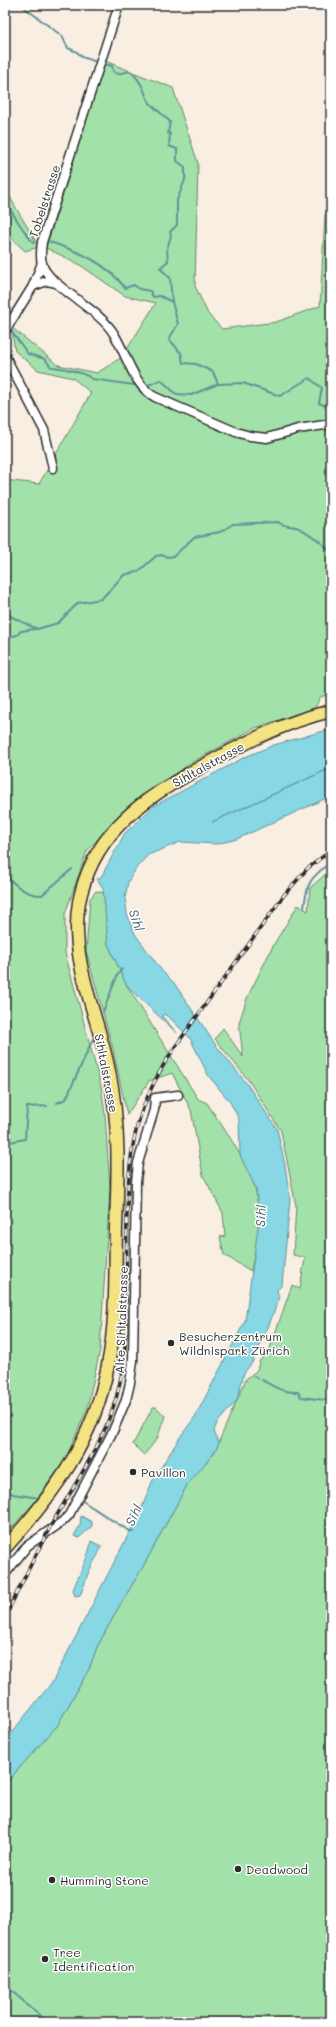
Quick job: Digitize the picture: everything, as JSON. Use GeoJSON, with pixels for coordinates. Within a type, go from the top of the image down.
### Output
{"type":"FeatureCollection","features":[{"type":"Feature","properties":{"kind":"main road","name":"Sihltalstrasse"},"geometry":{"type":"LineString","coordinates":[[5,1548],[50,1495],[80,1448],[101,1395],[111,1343],[114,1303],[118,1137],[110,1072],[79,956],[77,917],[80,899],[88,873],[101,848],[117,826],[138,807],[158,793],[216,759],[268,732],[304,718],[331,711]]}},
{"type":"Feature","properties":{"kind":"street","name":"Tobelstrasse"},"geometry":{"type":"LineString","coordinates":[[42,263],[42,242],[119,5]]}},
{"type":"Feature","properties":{"kind":"street"},"geometry":{"type":"LineString","coordinates":[[42,263],[45,271],[57,283],[100,316],[114,333],[139,384],[146,392],[236,432],[250,436],[267,438],[298,429],[331,424]]}},
{"type":"Feature","properties":{"kind":"street"},"geometry":{"type":"LineString","coordinates":[[5,331],[33,286],[42,263]]}},
{"type":"Feature","properties":{"kind":"street"},"geometry":{"type":"LineString","coordinates":[[33,286],[47,281],[57,283]]}},
{"type":"Feature","properties":{"kind":"street"},"geometry":{"type":"LineString","coordinates":[[5,356],[44,430],[53,468]]}},
{"type":"Feature","properties":{"kind":"street","name":"Alte Sihltalstrasse"},"geometry":{"type":"LineString","coordinates":[[5,1574],[27,1546],[62,1522],[69,1514],[113,1430],[126,1400],[133,1361],[138,1163],[154,1110],[155,1098],[178,1095]]}},
{"type":"Feature","properties":{"kind":"green space"},"geometry":{"type":"Polygon","coordinates":[[[105,61],[173,88],[198,163],[195,286],[208,314],[222,329],[276,322],[320,306],[325,215],[331,207],[331,694],[320,697],[315,708],[255,728],[196,760],[143,794],[116,819],[87,851],[65,914],[65,953],[101,1086],[105,1114],[110,1188],[100,1350],[87,1409],[65,1460],[34,1503],[5,1535],[5,480],[39,484],[91,393],[73,378],[38,370],[15,351],[11,327],[58,365],[97,373],[122,357],[156,303],[125,296],[77,263],[46,248],[105,61]]]}},
{"type":"Feature","properties":{"kind":"green space"},"geometry":{"type":"Polygon","coordinates":[[[5,184],[12,201],[39,247],[25,251],[5,232],[5,184]]]}},
{"type":"Feature","properties":{"kind":"green space"},"geometry":{"type":"Polygon","coordinates":[[[331,869],[331,2022],[5,2022],[5,1784],[57,1726],[89,1669],[97,1647],[144,1565],[187,1485],[214,1453],[246,1379],[257,1370],[260,1360],[268,1354],[292,1285],[300,1289],[305,1258],[293,1255],[296,1206],[281,1131],[249,1081],[215,1039],[223,1028],[243,1057],[239,1023],[247,998],[274,944],[298,905],[308,911],[310,888],[331,869]]]}},
{"type":"Feature","properties":{"kind":"green space"},"geometry":{"type":"Polygon","coordinates":[[[96,891],[104,893],[108,944],[126,984],[198,1099],[207,1103],[225,1130],[249,1172],[255,1187],[259,1219],[251,1271],[224,1255],[220,1237],[225,1236],[223,1213],[203,1175],[191,1110],[172,1073],[149,1081],[127,1115],[113,1049],[86,951],[90,899],[96,891]]]}},
{"type":"Feature","properties":{"kind":"green space"},"geometry":{"type":"Polygon","coordinates":[[[153,1407],[156,1407],[165,1416],[157,1439],[144,1455],[133,1444],[153,1407]]]}},
{"type":"Feature","properties":{"kind":"water","name":"Sihl"},"geometry":{"type":"Polygon","coordinates":[[[331,729],[331,796],[237,839],[217,844],[180,842],[148,855],[137,867],[128,882],[125,898],[127,914],[135,934],[162,971],[174,983],[215,1044],[247,1084],[277,1129],[285,1165],[290,1200],[282,1285],[277,1290],[279,1298],[269,1325],[252,1363],[244,1373],[237,1400],[217,1423],[214,1431],[219,1443],[214,1453],[187,1485],[144,1565],[97,1647],[89,1669],[57,1726],[5,1784],[5,1741],[53,1681],[141,1510],[152,1482],[180,1437],[195,1417],[245,1321],[259,1220],[256,1189],[240,1155],[239,1119],[230,1102],[208,1075],[190,1038],[164,1014],[162,1016],[177,1033],[126,984],[108,944],[103,888],[97,879],[101,877],[125,833],[154,806],[245,757],[274,745],[331,729]]]}},
{"type":"Feature","properties":{"kind":"water"},"geometry":{"type":"Polygon","coordinates":[[[81,1516],[92,1522],[92,1526],[79,1538],[74,1536],[80,1525],[81,1516]]]}},
{"type":"Feature","properties":{"kind":"water"},"geometry":{"type":"Polygon","coordinates":[[[91,1541],[101,1546],[89,1570],[80,1595],[75,1596],[73,1590],[86,1559],[91,1541]]]}},
{"type":"Feature","properties":{"kind":"waterway"},"geometry":{"type":"LineString","coordinates":[[21,5],[62,36],[68,48],[77,52],[82,57],[94,61]]}},
{"type":"Feature","properties":{"kind":"waterway"},"geometry":{"type":"LineString","coordinates":[[105,64],[112,66],[113,71],[117,74],[130,71],[138,79],[150,102],[170,122],[168,133],[170,134],[169,146],[177,149],[177,161],[185,167],[185,180],[177,200],[177,225],[170,232],[171,236],[167,249],[168,261],[160,268],[170,278],[172,302],[178,324],[169,339],[181,353],[183,363],[196,364],[213,372],[218,384],[243,383],[280,396],[309,378],[322,388],[319,403],[328,407],[331,406]]}},
{"type":"Feature","properties":{"kind":"waterway"},"geometry":{"type":"LineString","coordinates":[[5,198],[27,235],[34,243]]}},
{"type":"Feature","properties":{"kind":"waterway"},"geometry":{"type":"LineString","coordinates":[[50,242],[81,254],[101,265],[118,279],[125,288],[134,285],[139,289],[150,291],[153,297],[160,296],[172,302]]}},
{"type":"Feature","properties":{"kind":"waterway"},"geometry":{"type":"LineString","coordinates":[[12,332],[28,354],[45,359],[51,367],[73,371],[92,379],[134,385]]}},
{"type":"Feature","properties":{"kind":"waterway"},"geometry":{"type":"LineString","coordinates":[[148,385],[161,380],[176,394],[191,395],[218,384]]}},
{"type":"Feature","properties":{"kind":"waterway"},"geometry":{"type":"LineString","coordinates":[[5,608],[10,616],[37,629],[58,623],[78,603],[101,599],[124,575],[139,571],[156,556],[174,556],[194,537],[220,532],[233,524],[278,522],[280,524],[296,527],[315,538],[325,546],[331,554]]}},
{"type":"Feature","properties":{"kind":"waterway"},"geometry":{"type":"LineString","coordinates":[[5,638],[17,635],[21,631],[35,629]]}},
{"type":"Feature","properties":{"kind":"waterway"},"geometry":{"type":"LineString","coordinates":[[304,908],[308,886],[318,872],[331,862]]}},
{"type":"Feature","properties":{"kind":"waterway"},"geometry":{"type":"LineString","coordinates":[[5,875],[26,892],[42,895],[72,869]]}},
{"type":"Feature","properties":{"kind":"waterway"},"geometry":{"type":"LineString","coordinates":[[103,1012],[117,976],[122,969]]}},
{"type":"Feature","properties":{"kind":"waterway"},"geometry":{"type":"LineString","coordinates":[[57,1103],[66,1099],[93,1039]]}},
{"type":"Feature","properties":{"kind":"waterway"},"geometry":{"type":"LineString","coordinates":[[5,1143],[25,1139],[27,1107],[47,1106]]}},
{"type":"Feature","properties":{"kind":"waterway"},"geometry":{"type":"LineString","coordinates":[[254,1376],[258,1379]]}},
{"type":"Feature","properties":{"kind":"waterway"},"geometry":{"type":"LineString","coordinates":[[262,1380],[283,1390],[298,1392],[301,1397],[325,1400]]}},
{"type":"Feature","properties":{"kind":"waterway"},"geometry":{"type":"LineString","coordinates":[[5,1490],[13,1494],[39,1498]]}},
{"type":"Feature","properties":{"kind":"waterway","name":"Sihl"},"geometry":{"type":"LineString","coordinates":[[81,1500],[116,1523],[133,1532]]}},
{"type":"Feature","properties":{"kind":"waterway"},"geometry":{"type":"LineString","coordinates":[[5,1985],[47,2022]]}},
{"type":"Feature","properties":{"kind":"railway"},"geometry":{"type":"LineString","coordinates":[[5,1617],[53,1522],[101,1437],[115,1401],[122,1372],[125,1342],[127,1214],[130,1169],[137,1127],[148,1096],[163,1066],[175,1047],[284,895],[307,869],[331,850]]}},
{"type":"Feature","properties":{"kind":"place","name":"Besucherzentrum Wildnispark Zürich"},"geometry":{"type":"Point","coordinates":[171,1343]}},
{"type":"Feature","properties":{"kind":"place","name":"Pavillon"},"geometry":{"type":"Point","coordinates":[133,1472]}},
{"type":"Feature","properties":{"kind":"place","name":"Deadwood"},"geometry":{"type":"Point","coordinates":[238,1869]}},
{"type":"Feature","properties":{"kind":"place","name":"Humming Stone"},"geometry":{"type":"Point","coordinates":[52,1880]}},
{"type":"Feature","properties":{"kind":"place","name":"Tree Identification"},"geometry":{"type":"Point","coordinates":[45,1959]}}]}
